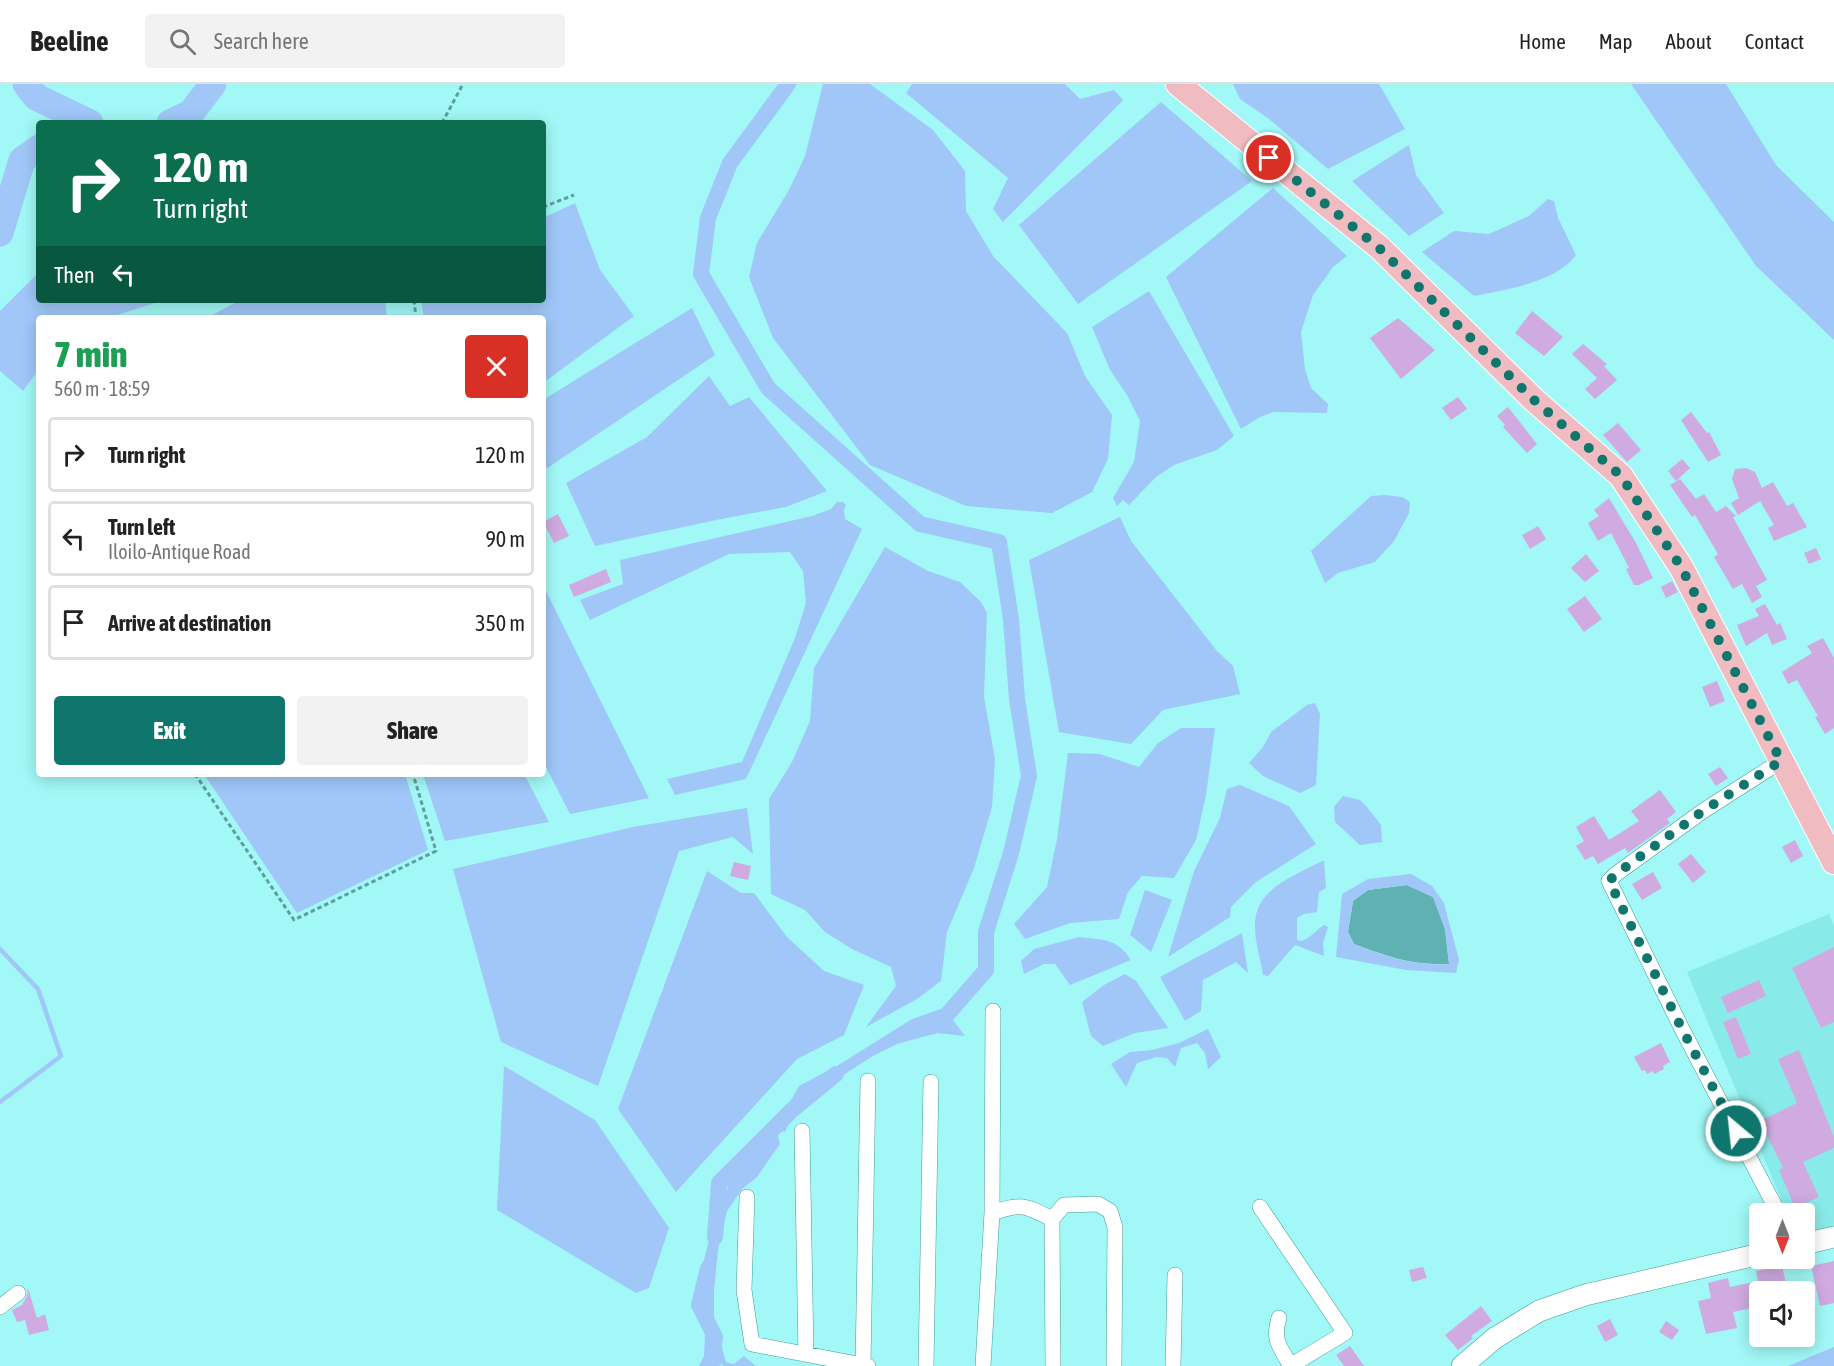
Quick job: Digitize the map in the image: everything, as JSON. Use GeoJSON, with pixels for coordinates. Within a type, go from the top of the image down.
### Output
{"type":"FeatureCollection","features":[{"type":"Feature","properties":{"kind":"main road"},"geometry":{"type":"LineString","coordinates":[[1178,84],[1379,248],[1534,400],[1621,476],[1681,567],[1834,862]]}},
{"type":"Feature","properties":{"kind":"main road"},"geometry":{"type":"LineString","coordinates":[[1815,1241],[1834,1237]]}},
{"type":"Feature","properties":{"kind":"main road"},"geometry":{"type":"LineString","coordinates":[[1462,1366],[1495,1338],[1539,1311],[1585,1295],[1749,1257]]}},
{"type":"Feature","properties":{"kind":"street"},"geometry":{"type":"LineString","coordinates":[[1773,1203],[1682,1029],[1609,881],[1703,811],[1781,761]]}},
{"type":"Feature","properties":{"kind":"street"},"geometry":{"type":"LineString","coordinates":[[983,1366],[992,1213],[993,1011]]}},
{"type":"Feature","properties":{"kind":"street"},"geometry":{"type":"LineString","coordinates":[[747,1197],[744,1290],[752,1344],[866,1366],[868,1081]]}},
{"type":"Feature","properties":{"kind":"street"},"geometry":{"type":"LineString","coordinates":[[926,1366],[930,1082]]}},
{"type":"Feature","properties":{"kind":"street"},"geometry":{"type":"LineString","coordinates":[[802,1131],[806,1354]]}},
{"type":"Feature","properties":{"kind":"street"},"geometry":{"type":"LineString","coordinates":[[1053,1366],[1052,1219],[1064,1205],[1098,1204],[1110,1211],[1115,1227],[1114,1366]]}},
{"type":"Feature","properties":{"kind":"street"},"geometry":{"type":"LineString","coordinates":[[992,1213],[1010,1207],[1026,1206],[1052,1219]]}},
{"type":"Feature","properties":{"kind":"street"},"geometry":{"type":"LineString","coordinates":[[1260,1207],[1345,1333],[1291,1366],[1277,1342],[1275,1331],[1280,1318]]}},
{"type":"Feature","properties":{"kind":"street"},"geometry":{"type":"LineString","coordinates":[[1173,1366],[1174,1275]]}},
{"type":"Feature","properties":{"kind":"street"},"geometry":{"type":"LineString","coordinates":[[0,1307],[18,1293]]}},
{"type":"Feature","properties":{"kind":"path"},"geometry":{"type":"LineString","coordinates":[[444,120],[463,84]]}},
{"type":"Feature","properties":{"kind":"path"},"geometry":{"type":"LineString","coordinates":[[546,206],[574,195]]}},
{"type":"Feature","properties":{"kind":"path"},"geometry":{"type":"LineString","coordinates":[[197,777],[294,920],[436,850],[414,777]]}},
{"type":"Feature","properties":{"kind":"shaded area"},"geometry":{"type":"Polygon","coordinates":[[[823,84],[870,84],[933,130],[965,171],[966,211],[993,256],[1067,333],[1085,376],[1112,415],[1108,459],[1092,492],[1052,513],[966,506],[870,465],[773,338],[749,277],[757,243],[790,188],[805,156],[823,84]]]}},
{"type":"Feature","properties":{"kind":"shaded area"},"geometry":{"type":"Polygon","coordinates":[[[912,84],[1065,84],[1080,99],[1114,90],[1123,100],[1003,222],[993,209],[1008,178],[906,93],[912,84]]]}},
{"type":"Feature","properties":{"kind":"shaded area"},"geometry":{"type":"Polygon","coordinates":[[[1233,84],[1379,84],[1405,129],[1328,169],[1269,119],[1240,99],[1233,84]]]}},
{"type":"Feature","properties":{"kind":"shaded area"},"geometry":{"type":"Polygon","coordinates":[[[1631,84],[1726,84],[1776,165],[1834,222],[1834,340],[1756,266],[1631,84]]]}},
{"type":"Feature","properties":{"kind":"shaded area"},"geometry":{"type":"Polygon","coordinates":[[[1161,102],[1252,181],[1078,304],[1019,225],[1161,102]]]}},
{"type":"Feature","properties":{"kind":"shaded area"},"geometry":{"type":"Polygon","coordinates":[[[1409,145],[1416,175],[1444,213],[1409,236],[1352,181],[1409,145]]]}},
{"type":"Feature","properties":{"kind":"shaded area"},"geometry":{"type":"Polygon","coordinates":[[[1273,188],[1347,256],[1333,267],[1313,295],[1301,332],[1305,369],[1311,388],[1328,404],[1327,413],[1273,412],[1241,429],[1166,277],[1273,188]]]}},
{"type":"Feature","properties":{"kind":"shaded area"},"geometry":{"type":"Polygon","coordinates":[[[1548,199],[1554,201],[1558,218],[1576,255],[1556,272],[1544,278],[1515,288],[1474,296],[1422,252],[1454,231],[1489,234],[1529,216],[1548,199]]]}},
{"type":"Feature","properties":{"kind":"shaded area"},"geometry":{"type":"Polygon","coordinates":[[[575,203],[600,270],[634,316],[546,381],[546,315],[424,315],[422,303],[546,303],[546,217],[575,203]]]}},
{"type":"Feature","properties":{"kind":"shaded area"},"geometry":{"type":"Polygon","coordinates":[[[36,275],[36,303],[155,303],[117,315],[36,315],[36,373],[23,391],[0,371],[0,311],[36,275]]]}},
{"type":"Feature","properties":{"kind":"shaded area"},"geometry":{"type":"Polygon","coordinates":[[[1149,291],[1234,436],[1217,450],[1174,465],[1156,477],[1129,505],[1123,500],[1117,506],[1113,498],[1134,462],[1140,421],[1127,395],[1110,370],[1092,327],[1149,291]]]}},
{"type":"Feature","properties":{"kind":"shaded area"},"geometry":{"type":"Polygon","coordinates":[[[234,303],[385,303],[387,315],[212,315],[234,303]]]}},
{"type":"Feature","properties":{"kind":"shaded area"},"geometry":{"type":"Polygon","coordinates":[[[692,308],[715,355],[546,469],[546,398],[692,308]]]}},
{"type":"Feature","properties":{"kind":"shaded area"},"geometry":{"type":"Polygon","coordinates":[[[709,376],[730,406],[749,397],[827,491],[786,507],[595,546],[566,483],[647,437],[709,376]]]}},
{"type":"Feature","properties":{"kind":"shaded area"},"geometry":{"type":"Polygon","coordinates":[[[1371,496],[1402,497],[1410,502],[1409,513],[1394,541],[1375,562],[1338,573],[1325,583],[1311,551],[1371,496]]]}},
{"type":"Feature","properties":{"kind":"shaded area"},"geometry":{"type":"Polygon","coordinates":[[[837,502],[843,502],[846,505],[845,519],[862,529],[746,779],[675,795],[667,779],[742,762],[795,638],[806,603],[803,571],[790,552],[729,554],[590,620],[580,600],[623,584],[620,560],[812,516],[831,509],[837,502]]]}},
{"type":"Feature","properties":{"kind":"shaded area"},"geometry":{"type":"Polygon","coordinates":[[[1120,517],[1131,541],[1217,651],[1233,666],[1240,694],[1163,710],[1131,744],[1059,732],[1029,560],[1120,517]]]}},
{"type":"Feature","properties":{"kind":"shaded area"},"geometry":{"type":"Polygon","coordinates":[[[885,547],[928,571],[960,582],[981,602],[987,613],[984,696],[995,760],[992,807],[974,868],[947,932],[941,981],[917,999],[866,1027],[896,986],[891,967],[852,949],[825,932],[805,910],[771,894],[769,799],[792,762],[810,721],[814,668],[885,547]]]}},
{"type":"Feature","properties":{"kind":"shaded area"},"geometry":{"type":"Polygon","coordinates":[[[546,591],[649,798],[570,814],[546,767],[546,591]]]}},
{"type":"Feature","properties":{"kind":"shaded area"},"geometry":{"type":"Polygon","coordinates":[[[1315,703],[1320,714],[1316,785],[1300,793],[1263,776],[1249,763],[1263,747],[1271,732],[1307,705],[1315,703]]]}},
{"type":"Feature","properties":{"kind":"shaded area"},"geometry":{"type":"Polygon","coordinates":[[[1181,728],[1215,728],[1206,795],[1196,840],[1174,878],[1142,876],[1128,892],[1119,919],[1070,923],[1025,939],[1014,924],[1047,887],[1057,839],[1068,753],[1100,754],[1139,767],[1158,743],[1181,728]]]}},
{"type":"Feature","properties":{"kind":"shaded area"},"geometry":{"type":"Polygon","coordinates":[[[206,777],[406,777],[428,850],[297,913],[206,777]]]}},
{"type":"Feature","properties":{"kind":"shaded area"},"geometry":{"type":"Polygon","coordinates":[[[424,777],[526,777],[549,822],[445,841],[424,777]]]}},
{"type":"Feature","properties":{"kind":"shaded area"},"geometry":{"type":"Polygon","coordinates":[[[1240,785],[1289,806],[1316,844],[1256,882],[1231,907],[1230,917],[1168,957],[1194,871],[1220,818],[1227,789],[1240,785]]]}},
{"type":"Feature","properties":{"kind":"shaded area"},"geometry":{"type":"Polygon","coordinates":[[[1343,796],[1360,800],[1367,807],[1381,825],[1382,842],[1360,845],[1335,822],[1334,807],[1343,796]]]}},
{"type":"Feature","properties":{"kind":"shaded area"},"geometry":{"type":"Polygon","coordinates":[[[747,808],[753,854],[733,837],[679,851],[598,1086],[501,1042],[453,869],[633,827],[747,808]]]}},
{"type":"Feature","properties":{"kind":"shaded area"},"geometry":{"type":"Polygon","coordinates":[[[1324,860],[1326,888],[1319,892],[1317,912],[1304,914],[1297,918],[1297,939],[1300,941],[1309,937],[1324,925],[1328,927],[1323,943],[1324,956],[1295,945],[1268,976],[1263,975],[1255,928],[1256,914],[1261,903],[1278,885],[1324,860]]]}},
{"type":"Feature","properties":{"kind":"shaded area"},"geometry":{"type":"Polygon","coordinates":[[[707,871],[741,893],[754,893],[787,937],[824,971],[864,985],[844,1035],[797,1059],[676,1192],[618,1109],[707,871]]]}},
{"type":"Feature","properties":{"kind":"shaded area"},"geometry":{"type":"Polygon","coordinates":[[[1411,874],[1432,886],[1444,903],[1459,960],[1456,973],[1406,970],[1336,957],[1342,894],[1368,879],[1411,874]],[[1406,885],[1368,890],[1353,901],[1348,932],[1354,944],[1400,960],[1424,964],[1449,964],[1445,929],[1433,897],[1406,885]]]}},
{"type":"Feature","properties":{"kind":"shaded area"},"geometry":{"type":"Polygon","coordinates":[[[1407,885],[1433,897],[1445,929],[1449,964],[1400,959],[1354,944],[1348,932],[1353,901],[1368,890],[1407,885]]]}},
{"type":"Feature","properties":{"kind":"shaded area"},"geometry":{"type":"Polygon","coordinates":[[[1145,890],[1172,900],[1151,952],[1130,935],[1145,890]]]}},
{"type":"Feature","properties":{"kind":"shaded area"},"geometry":{"type":"Polygon","coordinates":[[[1829,914],[1834,926],[1834,1230],[1815,1238],[1815,1203],[1783,1203],[1687,972],[1829,914]]]}},
{"type":"Feature","properties":{"kind":"shaded area"},"geometry":{"type":"Polygon","coordinates":[[[1242,933],[1248,973],[1236,962],[1203,980],[1201,1011],[1185,1021],[1160,977],[1242,933]]]}},
{"type":"Feature","properties":{"kind":"shaded area"},"geometry":{"type":"Polygon","coordinates":[[[1079,937],[1109,941],[1126,953],[1131,960],[1070,985],[1055,964],[1044,964],[1024,974],[1021,961],[1034,949],[1079,937]]]}},
{"type":"Feature","properties":{"kind":"shaded area"},"geometry":{"type":"Polygon","coordinates":[[[1125,974],[1136,981],[1168,1028],[1135,1033],[1103,1046],[1091,1036],[1082,1002],[1104,985],[1125,974]]]}},
{"type":"Feature","properties":{"kind":"shaded area"},"geometry":{"type":"Polygon","coordinates":[[[944,1008],[965,1036],[937,1033],[897,1044],[804,1096],[795,1109],[785,1132],[774,1130],[799,1086],[837,1066],[912,1019],[944,1008]]]}},
{"type":"Feature","properties":{"kind":"shaded area"},"geometry":{"type":"Polygon","coordinates":[[[1208,1029],[1221,1057],[1208,1069],[1205,1053],[1197,1043],[1181,1048],[1175,1067],[1167,1058],[1157,1057],[1137,1063],[1126,1087],[1111,1064],[1130,1052],[1152,1050],[1179,1043],[1208,1029]]]}},
{"type":"Feature","properties":{"kind":"shaded area"},"geometry":{"type":"Polygon","coordinates":[[[504,1066],[595,1120],[669,1228],[649,1288],[636,1293],[497,1210],[504,1066]]]}},
{"type":"Feature","properties":{"kind":"shaded area"},"geometry":{"type":"Polygon","coordinates":[[[777,1133],[780,1144],[757,1177],[742,1189],[727,1211],[718,1250],[714,1291],[714,1319],[726,1362],[734,1364],[744,1356],[756,1366],[723,1366],[722,1364],[699,1366],[704,1356],[705,1336],[703,1264],[712,1227],[729,1184],[743,1166],[777,1133]]]}},
{"type":"Feature","properties":{"kind":"shaded area"},"geometry":{"type":"Polygon","coordinates":[[[1834,1347],[1834,1366],[1788,1366],[1834,1347]]]}},
{"type":"Feature","properties":{"kind":"building"},"geometry":{"type":"Polygon","coordinates":[[[1532,311],[1563,337],[1544,356],[1515,333],[1532,311]]]}},
{"type":"Feature","properties":{"kind":"building"},"geometry":{"type":"Polygon","coordinates":[[[1398,318],[1435,350],[1401,379],[1370,338],[1398,318]]]}},
{"type":"Feature","properties":{"kind":"building"},"geometry":{"type":"Polygon","coordinates":[[[1583,344],[1607,364],[1604,366],[1617,380],[1595,399],[1585,389],[1597,378],[1572,354],[1583,344]]]}},
{"type":"Feature","properties":{"kind":"building"},"geometry":{"type":"Polygon","coordinates":[[[1458,397],[1467,409],[1451,420],[1442,408],[1458,397]]]}},
{"type":"Feature","properties":{"kind":"building"},"geometry":{"type":"Polygon","coordinates":[[[1508,407],[1537,444],[1527,453],[1503,427],[1505,425],[1497,416],[1508,407]]]}},
{"type":"Feature","properties":{"kind":"building"},"geometry":{"type":"Polygon","coordinates":[[[1691,412],[1707,433],[1709,432],[1721,455],[1708,462],[1681,420],[1691,412]]]}},
{"type":"Feature","properties":{"kind":"building"},"geometry":{"type":"Polygon","coordinates":[[[1618,423],[1641,450],[1627,462],[1603,435],[1618,423]]]}},
{"type":"Feature","properties":{"kind":"building"},"geometry":{"type":"Polygon","coordinates":[[[1682,459],[1690,468],[1676,481],[1668,471],[1682,459]]]}},
{"type":"Feature","properties":{"kind":"building"},"geometry":{"type":"Polygon","coordinates":[[[1746,468],[1755,472],[1762,488],[1773,482],[1787,506],[1793,503],[1807,527],[1774,541],[1768,528],[1774,525],[1760,501],[1738,515],[1731,503],[1739,498],[1732,479],[1735,469],[1746,468]]]}},
{"type":"Feature","properties":{"kind":"building"},"geometry":{"type":"Polygon","coordinates":[[[1680,479],[1696,499],[1704,494],[1716,512],[1726,506],[1736,516],[1733,517],[1767,580],[1756,586],[1762,597],[1752,603],[1742,584],[1733,589],[1714,557],[1718,554],[1695,515],[1692,517],[1670,485],[1680,479]]]}},
{"type":"Feature","properties":{"kind":"building"},"geometry":{"type":"Polygon","coordinates":[[[1609,498],[1636,543],[1653,578],[1639,585],[1634,585],[1626,569],[1629,568],[1611,533],[1598,541],[1588,523],[1599,516],[1594,510],[1609,498]]]}},
{"type":"Feature","properties":{"kind":"building"},"geometry":{"type":"Polygon","coordinates":[[[558,514],[569,536],[554,543],[546,528],[546,520],[558,514]]]}},
{"type":"Feature","properties":{"kind":"building"},"geometry":{"type":"Polygon","coordinates":[[[1538,526],[1546,539],[1530,549],[1522,535],[1538,526]]]}},
{"type":"Feature","properties":{"kind":"building"},"geometry":{"type":"Polygon","coordinates":[[[1816,548],[1821,559],[1809,564],[1804,553],[1816,548]]]}},
{"type":"Feature","properties":{"kind":"building"},"geometry":{"type":"Polygon","coordinates":[[[1586,554],[1599,571],[1585,582],[1571,568],[1586,554]]]}},
{"type":"Feature","properties":{"kind":"building"},"geometry":{"type":"Polygon","coordinates":[[[606,569],[611,582],[574,597],[569,585],[606,569]]]}},
{"type":"Feature","properties":{"kind":"building"},"geometry":{"type":"Polygon","coordinates":[[[1672,581],[1678,592],[1666,598],[1661,587],[1672,581]]]}},
{"type":"Feature","properties":{"kind":"building"},"geometry":{"type":"Polygon","coordinates":[[[1585,596],[1602,619],[1584,632],[1567,609],[1585,596]]]}},
{"type":"Feature","properties":{"kind":"building"},"geometry":{"type":"Polygon","coordinates":[[[1765,604],[1777,625],[1780,623],[1787,639],[1772,645],[1767,633],[1746,646],[1737,625],[1759,616],[1755,609],[1765,604]]]}},
{"type":"Feature","properties":{"kind":"building"},"geometry":{"type":"Polygon","coordinates":[[[1823,638],[1834,658],[1834,728],[1825,734],[1815,717],[1818,716],[1797,680],[1788,684],[1782,672],[1812,653],[1807,646],[1823,638]]]}},
{"type":"Feature","properties":{"kind":"building"},"geometry":{"type":"Polygon","coordinates":[[[1717,681],[1725,701],[1710,707],[1702,687],[1717,681]]]}},
{"type":"Feature","properties":{"kind":"building"},"geometry":{"type":"Polygon","coordinates":[[[1720,767],[1728,778],[1716,786],[1708,774],[1720,767]]]}},
{"type":"Feature","properties":{"kind":"building"},"geometry":{"type":"Polygon","coordinates":[[[1660,790],[1676,812],[1667,819],[1670,823],[1628,853],[1625,848],[1598,864],[1593,856],[1585,860],[1576,846],[1584,841],[1576,827],[1594,816],[1609,840],[1639,821],[1631,811],[1660,790]]]}},
{"type":"Feature","properties":{"kind":"building"},"geometry":{"type":"Polygon","coordinates":[[[1795,840],[1803,856],[1791,863],[1782,847],[1795,840]]]}},
{"type":"Feature","properties":{"kind":"building"},"geometry":{"type":"Polygon","coordinates":[[[1691,854],[1706,872],[1693,883],[1678,864],[1691,854]]]}},
{"type":"Feature","properties":{"kind":"building"},"geometry":{"type":"Polygon","coordinates":[[[734,862],[751,866],[748,880],[730,876],[734,862]]]}},
{"type":"Feature","properties":{"kind":"building"},"geometry":{"type":"Polygon","coordinates":[[[1653,872],[1662,888],[1642,900],[1632,884],[1653,872]]]}},
{"type":"Feature","properties":{"kind":"building"},"geometry":{"type":"Polygon","coordinates":[[[1834,947],[1834,1022],[1821,1028],[1792,968],[1834,947]]]}},
{"type":"Feature","properties":{"kind":"building"},"geometry":{"type":"Polygon","coordinates":[[[1759,980],[1766,996],[1728,1013],[1721,997],[1759,980]]]}},
{"type":"Feature","properties":{"kind":"building"},"geometry":{"type":"Polygon","coordinates":[[[1736,1017],[1751,1054],[1738,1059],[1723,1022],[1736,1017]]]}},
{"type":"Feature","properties":{"kind":"building"},"geometry":{"type":"Polygon","coordinates":[[[1661,1043],[1670,1062],[1663,1066],[1664,1069],[1654,1074],[1653,1071],[1647,1074],[1645,1070],[1642,1071],[1634,1057],[1661,1043]]]}},
{"type":"Feature","properties":{"kind":"building"},"geometry":{"type":"Polygon","coordinates":[[[1799,1050],[1834,1137],[1834,1148],[1803,1162],[1819,1197],[1806,1203],[1793,1203],[1779,1170],[1783,1168],[1760,1121],[1797,1103],[1778,1059],[1799,1050]]]}},
{"type":"Feature","properties":{"kind":"building"},"geometry":{"type":"Polygon","coordinates":[[[1834,1261],[1834,1303],[1820,1306],[1812,1269],[1815,1269],[1815,1265],[1834,1261]]]}},
{"type":"Feature","properties":{"kind":"building"},"geometry":{"type":"Polygon","coordinates":[[[1423,1267],[1427,1278],[1412,1282],[1409,1270],[1423,1267]]]}},
{"type":"Feature","properties":{"kind":"building"},"geometry":{"type":"Polygon","coordinates":[[[1783,1269],[1785,1281],[1758,1281],[1756,1271],[1783,1269]]]}},
{"type":"Feature","properties":{"kind":"building"},"geometry":{"type":"Polygon","coordinates":[[[1728,1278],[1730,1287],[1749,1283],[1749,1309],[1733,1312],[1737,1328],[1706,1334],[1698,1301],[1711,1298],[1708,1283],[1728,1278]]]}},
{"type":"Feature","properties":{"kind":"building"},"geometry":{"type":"Polygon","coordinates":[[[28,1288],[37,1318],[45,1314],[49,1330],[29,1335],[25,1320],[17,1322],[12,1310],[22,1305],[28,1288]]]}},
{"type":"Feature","properties":{"kind":"building"},"geometry":{"type":"Polygon","coordinates":[[[1481,1306],[1492,1321],[1471,1336],[1473,1338],[1458,1350],[1445,1335],[1481,1306]]]}},
{"type":"Feature","properties":{"kind":"building"},"geometry":{"type":"Polygon","coordinates":[[[1610,1319],[1618,1335],[1605,1342],[1597,1326],[1610,1319]]]}},
{"type":"Feature","properties":{"kind":"building"},"geometry":{"type":"Polygon","coordinates":[[[1666,1321],[1679,1330],[1672,1340],[1659,1332],[1666,1321]]]}},
{"type":"Feature","properties":{"kind":"building"},"geometry":{"type":"Polygon","coordinates":[[[1350,1346],[1364,1366],[1344,1366],[1336,1355],[1350,1346]]]}},
{"type":"Feature","properties":{"kind":"waterway"},"geometry":{"type":"LineString","coordinates":[[26,84],[36,97],[84,120]]}},
{"type":"Feature","properties":{"kind":"waterway"},"geometry":{"type":"LineString","coordinates":[[176,120],[191,113],[213,84]]}},
{"type":"Feature","properties":{"kind":"waterway"},"geometry":{"type":"LineString","coordinates":[[788,84],[730,163],[708,218],[701,274],[768,388],[920,524],[999,542],[1011,619],[1017,699],[1029,776],[1011,853],[986,932],[986,970],[939,1024],[930,1027]]}},
{"type":"Feature","properties":{"kind":"waterway"},"geometry":{"type":"LineString","coordinates":[[0,233],[22,160],[36,150]]}},
{"type":"Feature","properties":{"kind":"waterway"},"geometry":{"type":"LineString","coordinates":[[0,949],[38,989],[61,1056],[0,1102]]}},
{"type":"Feature","properties":{"kind":"waterway"},"geometry":{"type":"LineString","coordinates":[[715,1237],[719,1183],[792,1110],[836,1074]]}},
{"type":"Feature","properties":{"kind":"waterway"},"geometry":{"type":"LineString","coordinates":[[708,1268],[699,1305],[715,1337],[712,1362],[708,1366]]}},
{"type":"Feature","properties":{"kind":"route"},"geometry":{"type":"LineString","coordinates":[[1269,158],[1379,248],[1534,400],[1621,476],[1681,567],[1781,761],[1703,811],[1609,881],[1682,1029],[1736,1131]]}}]}
